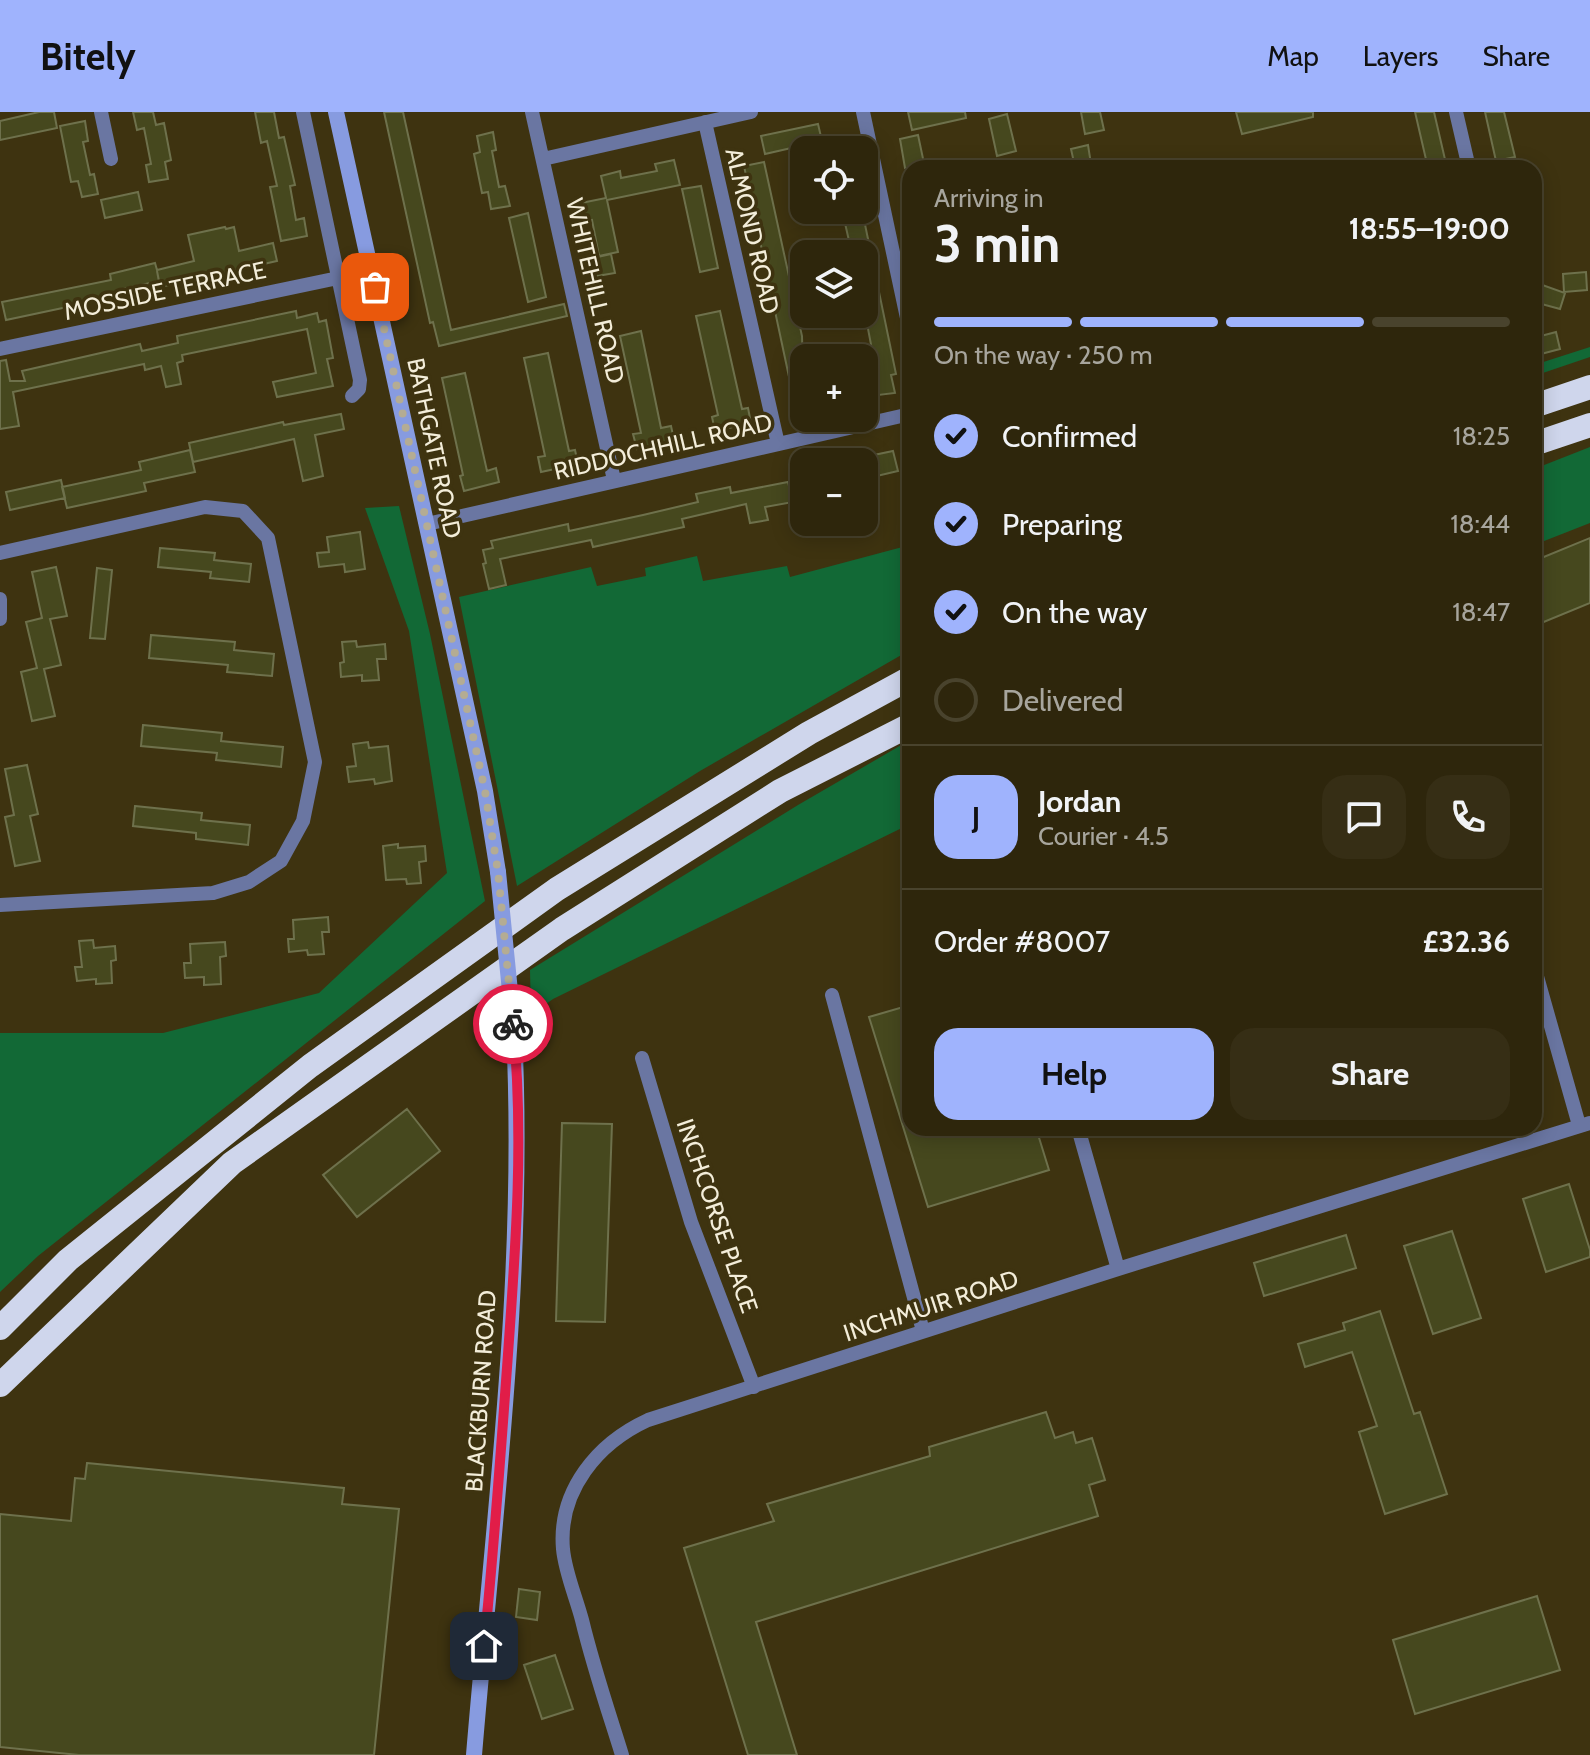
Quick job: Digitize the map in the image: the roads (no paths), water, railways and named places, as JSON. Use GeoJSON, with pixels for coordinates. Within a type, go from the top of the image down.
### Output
{"type":"FeatureCollection","features":[{"type":"Feature","properties":{"kind":"highway"},"geometry":{"type":"LineString","coordinates":[[1542,403],[1590,387]]}},
{"type":"Feature","properties":{"kind":"highway"},"geometry":{"type":"LineString","coordinates":[[1542,441],[1590,425]]}},
{"type":"Feature","properties":{"kind":"highway"},"geometry":{"type":"LineString","coordinates":[[0,1328],[68,1260],[310,1066],[544,898],[809,733],[902,682]]}},
{"type":"Feature","properties":{"kind":"highway"},"geometry":{"type":"LineString","coordinates":[[0,1385],[232,1163],[562,929],[780,791],[902,729]]}},
{"type":"Feature","properties":{"kind":"main road","name":"BATHGATE ROAD"},"geometry":{"type":"LineString","coordinates":[[336,112],[485,791],[498,872]]}},
{"type":"Feature","properties":{"kind":"main road","name":"BLACKBURN ROAD"},"geometry":{"type":"LineString","coordinates":[[474,1755],[515,1260],[518,1164],[514,1031],[498,872]]}},
{"type":"Feature","properties":{"kind":"street"},"geometry":{"type":"LineString","coordinates":[[101,112],[111,159]]}},
{"type":"Feature","properties":{"kind":"street"},"geometry":{"type":"LineString","coordinates":[[303,112],[360,380],[359,389],[352,396]]}},
{"type":"Feature","properties":{"kind":"street","name":"WHITEHILL ROAD"},"geometry":{"type":"LineString","coordinates":[[532,112],[614,480]]}},
{"type":"Feature","properties":{"kind":"street"},"geometry":{"type":"LineString","coordinates":[[543,159],[751,112]]}},
{"type":"Feature","properties":{"kind":"street"},"geometry":{"type":"LineString","coordinates":[[863,112],[902,295]]}},
{"type":"Feature","properties":{"kind":"street"},"geometry":{"type":"LineString","coordinates":[[1456,112],[1467,160]]}},
{"type":"Feature","properties":{"kind":"street","name":"ALMOND ROAD"},"geometry":{"type":"LineString","coordinates":[[705,122],[778,444]]}},
{"type":"Feature","properties":{"kind":"street","name":"MOSSIDE TERRACE"},"geometry":{"type":"LineString","coordinates":[[0,349],[338,278]]}},
{"type":"Feature","properties":{"kind":"street","name":"RIDDOCHHILL ROAD"},"geometry":{"type":"LineString","coordinates":[[427,524],[902,416]]}},
{"type":"Feature","properties":{"kind":"street"},"geometry":{"type":"LineString","coordinates":[[0,553],[205,507],[243,511],[268,538],[315,762],[303,821],[281,861],[249,882],[213,893],[0,905]]}},
{"type":"Feature","properties":{"kind":"street"},"geometry":{"type":"LineString","coordinates":[[0,599],[0,619]]}},
{"type":"Feature","properties":{"kind":"street"},"geometry":{"type":"LineString","coordinates":[[1542,991],[1584,1124]]}},
{"type":"Feature","properties":{"kind":"street"},"geometry":{"type":"LineString","coordinates":[[832,995],[923,1331]]}},
{"type":"Feature","properties":{"kind":"street","name":"INCHCORSE PLACE"},"geometry":{"type":"LineString","coordinates":[[642,1058],[691,1222],[754,1387]]}},
{"type":"Feature","properties":{"kind":"street","name":"INCHMUIR ROAD"},"geometry":{"type":"LineString","coordinates":[[622,1755],[592,1662],[563,1549],[568,1500],[583,1471],[623,1431],[648,1420],[923,1331],[1584,1124]]}},
{"type":"Feature","properties":{"kind":"street"},"geometry":{"type":"LineString","coordinates":[[1080,1136],[1118,1269]]}}]}
